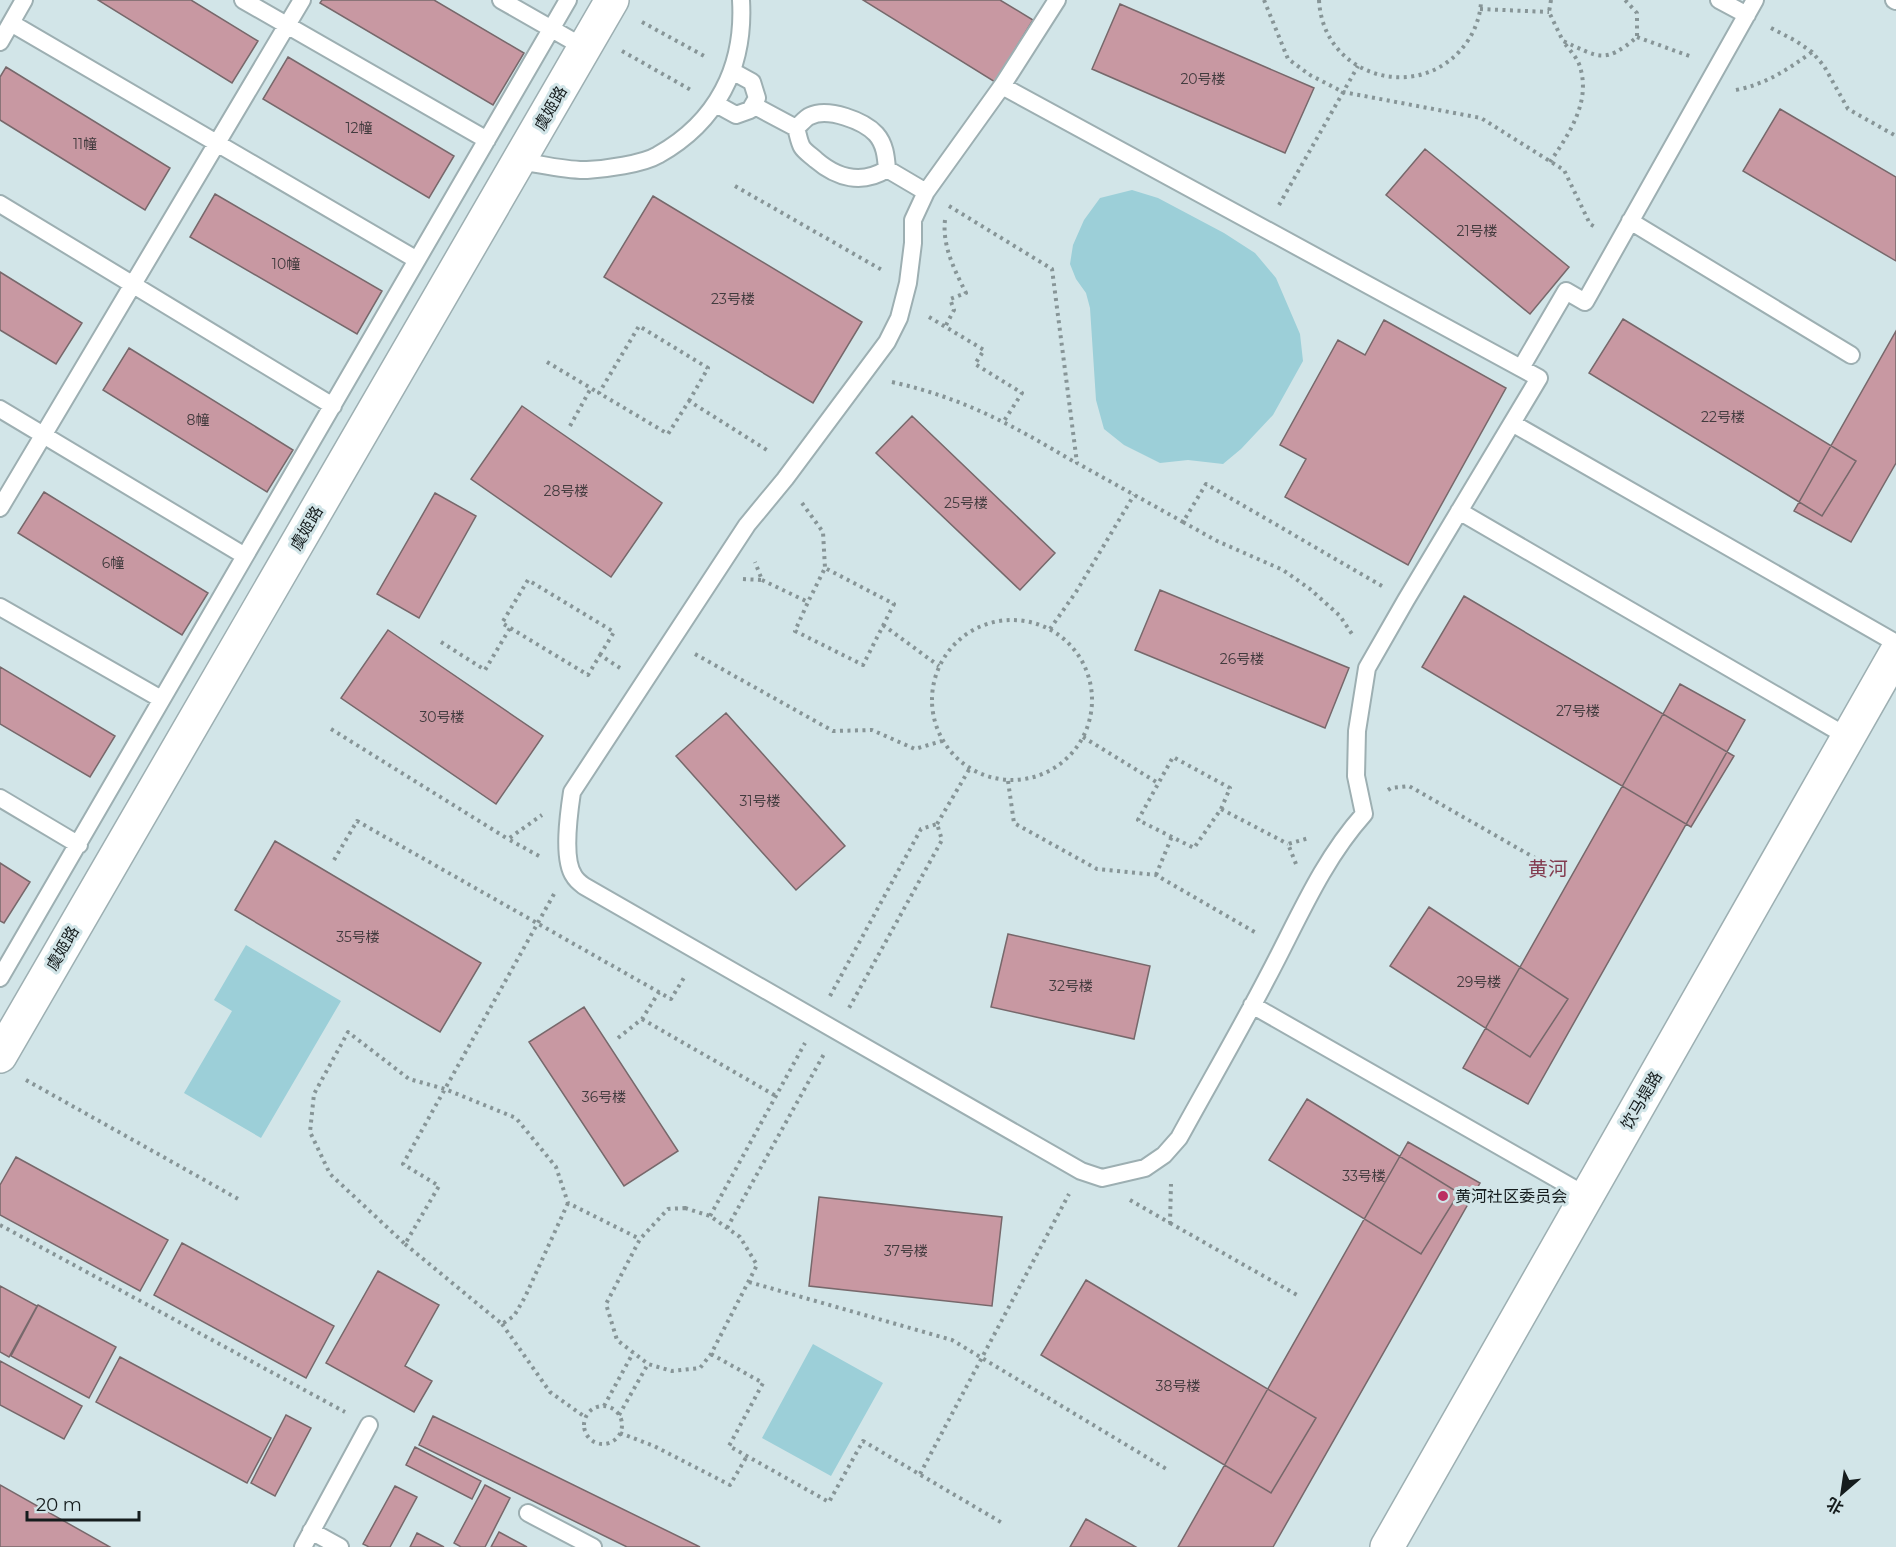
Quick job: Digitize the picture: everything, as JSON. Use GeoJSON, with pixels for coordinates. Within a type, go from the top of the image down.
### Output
{"type":"FeatureCollection","features":[{"type":"Feature","properties":{"kind":"street","name":"虞姬路"},"geometry":{"type":"LineString","coordinates":[[10,1066],[519,160],[611,2]]}},
{"type":"Feature","properties":{"kind":"street","name":"饮马堤路"},"geometry":{"type":"LineString","coordinates":[[1387,1547],[1896,653]]}},
{"type":"Feature","properties":{"kind":"lane"},"geometry":{"type":"LineString","coordinates":[[0,42],[24,0]]}},
{"type":"Feature","properties":{"kind":"lane"},"geometry":{"type":"LineString","coordinates":[[243,0],[487,140]]}},
{"type":"Feature","properties":{"kind":"lane"},"geometry":{"type":"LineString","coordinates":[[0,508],[302,0]]}},
{"type":"Feature","properties":{"kind":"lane"},"geometry":{"type":"LineString","coordinates":[[501,0],[551,30],[588,41]]}},
{"type":"Feature","properties":{"kind":"lane"},"geometry":{"type":"LineString","coordinates":[[0,978],[568,0]]}},
{"type":"Feature","properties":{"kind":"lane"},"geometry":{"type":"LineString","coordinates":[[519,160],[585,170],[622,165],[657,156],[696,129],[716,104],[736,62],[742,20],[741,0]]}},
{"type":"Feature","properties":{"kind":"lane"},"geometry":{"type":"LineString","coordinates":[[1002,87],[1539,378],[1367,668],[1357,731],[1356,776],[1364,813],[1352,826],[1309,895],[1179,1138],[1164,1155],[1145,1168],[1102,1178],[1081,1171],[584,886],[572,875],[567,848],[567,821],[572,792],[747,525],[887,342],[899,318],[913,243],[913,220],[926,192],[1002,87],[1057,0]]}},
{"type":"Feature","properties":{"kind":"lane"},"geometry":{"type":"LineString","coordinates":[[1521,368],[1566,291],[1585,302],[1751,7],[1719,0]]}},
{"type":"Feature","properties":{"kind":"lane"},"geometry":{"type":"LineString","coordinates":[[11,23],[417,260]]}},
{"type":"Feature","properties":{"kind":"lane"},"geometry":{"type":"LineString","coordinates":[[716,104],[736,115],[750,110],[757,98],[752,82],[732,71]]}},
{"type":"Feature","properties":{"kind":"lane"},"geometry":{"type":"LineString","coordinates":[[753,105],[796,128],[802,148],[825,167],[847,178],[862,179],[876,176],[887,169]]}},
{"type":"Feature","properties":{"kind":"lane"},"geometry":{"type":"LineString","coordinates":[[796,128],[811,115],[832,113],[860,122],[877,135],[886,153],[887,169]]}},
{"type":"Feature","properties":{"kind":"lane"},"geometry":{"type":"LineString","coordinates":[[887,169],[926,192]]}},
{"type":"Feature","properties":{"kind":"lane"},"geometry":{"type":"LineString","coordinates":[[0,204],[333,406]]}},
{"type":"Feature","properties":{"kind":"lane"},"geometry":{"type":"LineString","coordinates":[[1630,222],[1851,355]]}},
{"type":"Feature","properties":{"kind":"lane"},"geometry":{"type":"LineString","coordinates":[[0,409],[245,556]]}},
{"type":"Feature","properties":{"kind":"lane"},"geometry":{"type":"LineString","coordinates":[[1512,423],[1896,643]]}},
{"type":"Feature","properties":{"kind":"lane"},"geometry":{"type":"LineString","coordinates":[[1459,511],[1848,737]]}},
{"type":"Feature","properties":{"kind":"lane"},"geometry":{"type":"LineString","coordinates":[[0,607],[160,699]]}},
{"type":"Feature","properties":{"kind":"lane"},"geometry":{"type":"LineString","coordinates":[[0,798],[78,845]]}},
{"type":"Feature","properties":{"kind":"lane"},"geometry":{"type":"LineString","coordinates":[[1252,1005],[1587,1196]]}},
{"type":"Feature","properties":{"kind":"lane"},"geometry":{"type":"LineString","coordinates":[[303,1547],[369,1425]]}},
{"type":"Feature","properties":{"kind":"lane"},"geometry":{"type":"LineString","coordinates":[[528,1513],[593,1547]]}},
{"type":"Feature","properties":{"kind":"lane"},"geometry":{"type":"LineString","coordinates":[[311,1531],[340,1547]]}},
{"type":"Feature","properties":{"kind":"path"},"geometry":{"type":"LineString","coordinates":[[1264,0],[1288,59],[1310,75],[1343,92],[1481,118],[1564,170],[1590,224],[1620,240]]}},
{"type":"Feature","properties":{"kind":"path"},"geometry":{"type":"LineString","coordinates":[[1319,0],[1320,13],[1329,37],[1345,57],[1367,71],[1392,78],[1418,77],[1441,67],[1461,51],[1475,29],[1480,0]]}},
{"type":"Feature","properties":{"kind":"path"},"geometry":{"type":"LineString","coordinates":[[1550,162],[1568,135],[1583,93],[1580,66],[1563,41],[1549,12],[1551,0]]}},
{"type":"Feature","properties":{"kind":"path"},"geometry":{"type":"LineString","coordinates":[[1625,0],[1637,13],[1637,37]]}},
{"type":"Feature","properties":{"kind":"path"},"geometry":{"type":"LineString","coordinates":[[611,2],[732,71]]}},
{"type":"Feature","properties":{"kind":"path"},"geometry":{"type":"LineString","coordinates":[[1751,7],[1812,52],[1824,66],[1848,109],[1896,136]]}},
{"type":"Feature","properties":{"kind":"path"},"geometry":{"type":"LineString","coordinates":[[1480,9],[1549,12]]}},
{"type":"Feature","properties":{"kind":"path"},"geometry":{"type":"LineString","coordinates":[[1563,41],[1598,57],[1620,51],[1637,37]]}},
{"type":"Feature","properties":{"kind":"path"},"geometry":{"type":"LineString","coordinates":[[1637,37],[1718,66]]}},
{"type":"Feature","properties":{"kind":"path"},"geometry":{"type":"LineString","coordinates":[[588,41],[716,104]]}},
{"type":"Feature","properties":{"kind":"path"},"geometry":{"type":"LineString","coordinates":[[1703,93],[1723,93],[1756,86],[1778,76],[1812,52]]}},
{"type":"Feature","properties":{"kind":"path"},"geometry":{"type":"LineString","coordinates":[[1265,229],[1358,66]]}},
{"type":"Feature","properties":{"kind":"path"},"geometry":{"type":"LineString","coordinates":[[735,186],[890,274],[908,277]]}},
{"type":"Feature","properties":{"kind":"path"},"geometry":{"type":"LineString","coordinates":[[945,327],[954,310],[950,299],[966,293],[953,267],[944,232],[947,205],[1052,270],[1077,463]]}},
{"type":"Feature","properties":{"kind":"path"},"geometry":{"type":"LineString","coordinates":[[899,318],[926,315],[984,350],[975,364],[1022,393],[1004,422]]}},
{"type":"Feature","properties":{"kind":"path"},"geometry":{"type":"LineString","coordinates":[[547,362],[591,388],[599,393],[668,434],[708,368],[639,326],[599,393]]}},
{"type":"Feature","properties":{"kind":"path"},"geometry":{"type":"LineString","coordinates":[[862,375],[921,389],[982,411],[1226,545],[1282,570],[1310,589],[1340,616],[1357,641],[1367,668]]}},
{"type":"Feature","properties":{"kind":"path"},"geometry":{"type":"LineString","coordinates":[[570,426],[591,388]]}},
{"type":"Feature","properties":{"kind":"path"},"geometry":{"type":"LineString","coordinates":[[688,400],[789,473],[823,532],[825,568],[795,631],[863,665],[894,604],[825,568]]}},
{"type":"Feature","properties":{"kind":"path"},"geometry":{"type":"LineString","coordinates":[[1183,522],[1206,484],[1406,600]]}},
{"type":"Feature","properties":{"kind":"path"},"geometry":{"type":"LineString","coordinates":[[1050,629],[1076,592],[1134,495]]}},
{"type":"Feature","properties":{"kind":"path"},"geometry":{"type":"LineString","coordinates":[[528,580],[614,632],[600,655],[588,675],[502,623],[528,580]]}},
{"type":"Feature","properties":{"kind":"path"},"geometry":{"type":"LineString","coordinates":[[762,580],[808,602]]}},
{"type":"Feature","properties":{"kind":"path"},"geometry":{"type":"LineString","coordinates":[[999,621],[1025,621],[1050,629],[1072,645],[1086,668],[1093,695],[1090,722],[1083,737],[1078,746],[1059,766],[1035,778],[1008,781],[981,775],[959,761],[942,741],[933,716],[931,691],[939,666],[953,644],[974,628],[999,621]]}},
{"type":"Feature","properties":{"kind":"path"},"geometry":{"type":"LineString","coordinates":[[883,625],[939,666]]}},
{"type":"Feature","properties":{"kind":"path"},"geometry":{"type":"LineString","coordinates":[[441,642],[485,670],[510,628]]}},
{"type":"Feature","properties":{"kind":"path"},"geometry":{"type":"LineString","coordinates":[[671,640],[833,731],[872,730],[915,749],[942,741]]}},
{"type":"Feature","properties":{"kind":"path"},"geometry":{"type":"LineString","coordinates":[[600,655],[644,682]]}},
{"type":"Feature","properties":{"kind":"path"},"geometry":{"type":"LineString","coordinates":[[331,729],[508,839]]}},
{"type":"Feature","properties":{"kind":"path"},"geometry":{"type":"LineString","coordinates":[[1083,737],[1158,783]]}},
{"type":"Feature","properties":{"kind":"path"},"geometry":{"type":"LineString","coordinates":[[1173,757],[1230,788],[1221,809],[1194,848],[1138,820],[1158,783],[1173,757]]}},
{"type":"Feature","properties":{"kind":"path"},"geometry":{"type":"LineString","coordinates":[[937,824],[970,768]]}},
{"type":"Feature","properties":{"kind":"path"},"geometry":{"type":"LineString","coordinates":[[1008,781],[1014,823],[1097,869],[1156,875],[1282,948]]}},
{"type":"Feature","properties":{"kind":"path"},"geometry":{"type":"LineString","coordinates":[[1364,813],[1391,788],[1409,786],[1535,858]]}},
{"type":"Feature","properties":{"kind":"path"},"geometry":{"type":"LineString","coordinates":[[1221,809],[1288,844]]}},
{"type":"Feature","properties":{"kind":"path"},"geometry":{"type":"LineString","coordinates":[[334,860],[357,821],[671,999],[698,952]]}},
{"type":"Feature","properties":{"kind":"path"},"geometry":{"type":"LineString","coordinates":[[1156,875],[1173,836]]}},
{"type":"Feature","properties":{"kind":"path"},"geometry":{"type":"LineString","coordinates":[[405,1244],[439,1186],[403,1164],[556,890],[572,875]]}},
{"type":"Feature","properties":{"kind":"path"},"geometry":{"type":"LineString","coordinates":[[618,1038],[642,1019],[659,993]]}},
{"type":"Feature","properties":{"kind":"path"},"geometry":{"type":"LineString","coordinates":[[642,1019],[776,1096]]}},
{"type":"Feature","properties":{"kind":"path"},"geometry":{"type":"LineString","coordinates":[[502,1324],[514,1316],[520,1306],[568,1203],[556,1167],[516,1118],[445,1089],[409,1079],[348,1032],[314,1094],[310,1132],[330,1174],[405,1244],[502,1324],[550,1392],[585,1417]]}},
{"type":"Feature","properties":{"kind":"path"},"geometry":{"type":"LineString","coordinates":[[10,1066],[240,1200]]}},
{"type":"Feature","properties":{"kind":"path"},"geometry":{"type":"LineString","coordinates":[[921,1474],[1081,1171]]}},
{"type":"Feature","properties":{"kind":"path"},"geometry":{"type":"LineString","coordinates":[[568,1203],[640,1239]]}},
{"type":"Feature","properties":{"kind":"path"},"geometry":{"type":"LineString","coordinates":[[685,1208],[710,1216],[740,1237],[757,1265],[749,1282],[711,1354],[700,1368],[672,1371],[648,1364],[617,1340],[606,1304],[640,1239],[669,1209],[685,1208]]}},
{"type":"Feature","properties":{"kind":"path"},"geometry":{"type":"LineString","coordinates":[[1170,1223],[1297,1295]]}},
{"type":"Feature","properties":{"kind":"path"},"geometry":{"type":"LineString","coordinates":[[0,1225],[369,1425]]}},
{"type":"Feature","properties":{"kind":"path"},"geometry":{"type":"LineString","coordinates":[[749,1282],[952,1340],[1168,1470]]}},
{"type":"Feature","properties":{"kind":"path"},"geometry":{"type":"LineString","coordinates":[[604,1406],[633,1353]]}},
{"type":"Feature","properties":{"kind":"path"},"geometry":{"type":"LineString","coordinates":[[711,1354],[763,1383],[729,1446],[829,1502],[863,1441],[1004,1524]]}},
{"type":"Feature","properties":{"kind":"path"},"geometry":{"type":"LineString","coordinates":[[619,1415],[648,1364]]}},
{"type":"Feature","properties":{"kind":"path"},"geometry":{"type":"LineString","coordinates":[[604,1406],[610,1407],[619,1415],[622,1427],[620,1433],[604,1444],[592,1441],[584,1430],[585,1417],[593,1408],[604,1406]]}},
{"type":"Feature","properties":{"kind":"path"},"geometry":{"type":"LineString","coordinates":[[620,1433],[654,1446],[730,1485],[747,1456]]}},
{"type":"Feature","properties":{"kind":"shaded area"},"geometry":{"type":"Polygon","coordinates":[[[1132,190],[1158,198],[1224,233],[1255,253],[1276,278],[1300,334],[1303,361],[1273,415],[1241,449],[1223,464],[1188,460],[1160,463],[1124,445],[1104,429],[1096,400],[1090,308],[1086,293],[1076,279],[1070,264],[1073,245],[1084,220],[1100,198],[1132,190]]]}},
{"type":"Feature","properties":{"kind":"shaded area"},"geometry":{"type":"Polygon","coordinates":[[[246,945],[341,1001],[261,1138],[184,1093],[232,1011],[214,1000],[246,945]]]}},
{"type":"Feature","properties":{"kind":"shaded area"},"geometry":{"type":"Polygon","coordinates":[[[813,1344],[883,1383],[831,1476],[762,1438],[813,1344]]]}},
{"type":"Feature","properties":{"kind":"building"},"geometry":{"type":"Polygon","coordinates":[[[98,0],[191,0],[258,41],[232,83],[98,0]]]}},
{"type":"Feature","properties":{"kind":"building"},"geometry":{"type":"Polygon","coordinates":[[[322,0],[434,0],[524,53],[493,105],[320,3],[322,0]]]}},
{"type":"Feature","properties":{"kind":"building"},"geometry":{"type":"Polygon","coordinates":[[[863,0],[1000,0],[1033,20],[995,82],[863,0]]]}},
{"type":"Feature","properties":{"kind":"building"},"geometry":{"type":"Polygon","coordinates":[[[1120,4],[1314,88],[1285,153],[1092,69],[1120,4]]]}},
{"type":"Feature","properties":{"kind":"building"},"geometry":{"type":"Polygon","coordinates":[[[288,57],[454,156],[429,198],[263,99],[288,57]]]}},
{"type":"Feature","properties":{"kind":"building"},"geometry":{"type":"Polygon","coordinates":[[[6,67],[170,168],[145,210],[0,120],[0,77],[6,67]]]}},
{"type":"Feature","properties":{"kind":"building"},"geometry":{"type":"Polygon","coordinates":[[[1780,109],[1896,177],[1896,261],[1743,171],[1780,109]]]}},
{"type":"Feature","properties":{"kind":"building"},"geometry":{"type":"Polygon","coordinates":[[[1425,149],[1569,267],[1530,314],[1386,195],[1425,149]]]}},
{"type":"Feature","properties":{"kind":"building"},"geometry":{"type":"Polygon","coordinates":[[[215,194],[382,291],[357,334],[190,237],[215,194]]]}},
{"type":"Feature","properties":{"kind":"building"},"geometry":{"type":"Polygon","coordinates":[[[653,196],[862,322],[813,403],[604,277],[653,196]]]}},
{"type":"Feature","properties":{"kind":"building"},"geometry":{"type":"Polygon","coordinates":[[[0,272],[82,323],[56,364],[0,330],[0,272]]]}},
{"type":"Feature","properties":{"kind":"building"},"geometry":{"type":"Polygon","coordinates":[[[1623,319],[1856,461],[1822,516],[1589,373],[1623,319]]]}},
{"type":"Feature","properties":{"kind":"building"},"geometry":{"type":"Polygon","coordinates":[[[1384,320],[1506,388],[1408,565],[1285,497],[1306,459],[1280,445],[1338,340],[1365,355],[1384,320]]]}},
{"type":"Feature","properties":{"kind":"building"},"geometry":{"type":"Polygon","coordinates":[[[1896,331],[1896,463],[1851,542],[1794,511],[1896,331]]]}},
{"type":"Feature","properties":{"kind":"building"},"geometry":{"type":"Polygon","coordinates":[[[129,348],[293,450],[267,492],[103,390],[129,348]]]}},
{"type":"Feature","properties":{"kind":"building"},"geometry":{"type":"Polygon","coordinates":[[[522,406],[662,503],[611,577],[471,479],[522,406]]]}},
{"type":"Feature","properties":{"kind":"building"},"geometry":{"type":"Polygon","coordinates":[[[912,416],[1055,553],[1020,590],[876,453],[912,416]]]}},
{"type":"Feature","properties":{"kind":"building"},"geometry":{"type":"Polygon","coordinates":[[[44,492],[208,593],[182,635],[18,533],[44,492]]]}},
{"type":"Feature","properties":{"kind":"building"},"geometry":{"type":"Polygon","coordinates":[[[435,493],[476,516],[419,618],[377,594],[435,493]]]}},
{"type":"Feature","properties":{"kind":"building"},"geometry":{"type":"Polygon","coordinates":[[[1160,590],[1349,668],[1325,728],[1135,650],[1160,590]]]}},
{"type":"Feature","properties":{"kind":"building"},"geometry":{"type":"Polygon","coordinates":[[[1464,596],[1734,756],[1691,827],[1422,667],[1464,596]]]}},
{"type":"Feature","properties":{"kind":"building"},"geometry":{"type":"Polygon","coordinates":[[[388,630],[543,736],[496,804],[341,698],[388,630]]]}},
{"type":"Feature","properties":{"kind":"building"},"geometry":{"type":"Polygon","coordinates":[[[0,667],[115,736],[90,777],[0,724],[0,667]]]}},
{"type":"Feature","properties":{"kind":"building"},"geometry":{"type":"Polygon","coordinates":[[[1680,684],[1745,720],[1528,1104],[1463,1068],[1680,684]]]}},
{"type":"Feature","properties":{"kind":"building"},"geometry":{"type":"Polygon","coordinates":[[[726,713],[845,846],[796,890],[676,756],[726,713]]]}},
{"type":"Feature","properties":{"kind":"building"},"geometry":{"type":"Polygon","coordinates":[[[275,841],[481,963],[440,1032],[235,910],[275,841]]]}},
{"type":"Feature","properties":{"kind":"building"},"geometry":{"type":"Polygon","coordinates":[[[0,863],[30,882],[4,923],[0,921],[0,863]]]}},
{"type":"Feature","properties":{"kind":"building"},"geometry":{"type":"Polygon","coordinates":[[[1429,907],[1568,999],[1530,1057],[1390,966],[1429,907]]]}},
{"type":"Feature","properties":{"kind":"building"},"geometry":{"type":"Polygon","coordinates":[[[1008,934],[1150,966],[1134,1039],[991,1007],[1008,934]]]}},
{"type":"Feature","properties":{"kind":"building"},"geometry":{"type":"Polygon","coordinates":[[[584,1007],[678,1151],[624,1186],[529,1042],[584,1007]]]}},
{"type":"Feature","properties":{"kind":"building"},"geometry":{"type":"Polygon","coordinates":[[[1307,1099],[1459,1193],[1421,1254],[1269,1160],[1307,1099]]]}},
{"type":"Feature","properties":{"kind":"building"},"geometry":{"type":"Polygon","coordinates":[[[1408,1142],[1480,1183],[1273,1547],[1178,1547],[1408,1142]]]}},
{"type":"Feature","properties":{"kind":"building"},"geometry":{"type":"Polygon","coordinates":[[[16,1157],[168,1240],[140,1291],[0,1215],[0,1185],[16,1157]]]}},
{"type":"Feature","properties":{"kind":"building"},"geometry":{"type":"Polygon","coordinates":[[[819,1197],[1002,1217],[992,1306],[809,1286],[819,1197]]]}},
{"type":"Feature","properties":{"kind":"building"},"geometry":{"type":"Polygon","coordinates":[[[182,1243],[334,1326],[306,1378],[154,1295],[182,1243]]]}},
{"type":"Feature","properties":{"kind":"building"},"geometry":{"type":"Polygon","coordinates":[[[378,1271],[439,1305],[405,1366],[432,1381],[414,1412],[326,1363],[378,1271]]]}},
{"type":"Feature","properties":{"kind":"building"},"geometry":{"type":"Polygon","coordinates":[[[1086,1280],[1316,1418],[1271,1493],[1041,1355],[1086,1280]]]}},
{"type":"Feature","properties":{"kind":"building"},"geometry":{"type":"Polygon","coordinates":[[[0,1286],[37,1306],[9,1357],[0,1352],[0,1286]]]}},
{"type":"Feature","properties":{"kind":"building"},"geometry":{"type":"Polygon","coordinates":[[[38,1305],[116,1347],[89,1398],[11,1356],[38,1305]]]}},
{"type":"Feature","properties":{"kind":"building"},"geometry":{"type":"Polygon","coordinates":[[[120,1357],[271,1438],[247,1483],[96,1402],[120,1357]]]}},
{"type":"Feature","properties":{"kind":"building"},"geometry":{"type":"Polygon","coordinates":[[[0,1361],[82,1406],[64,1439],[0,1405],[0,1361]]]}},
{"type":"Feature","properties":{"kind":"building"},"geometry":{"type":"Polygon","coordinates":[[[286,1415],[311,1428],[275,1496],[251,1483],[286,1415]]]}},
{"type":"Feature","properties":{"kind":"building"},"geometry":{"type":"Polygon","coordinates":[[[433,1416],[700,1547],[627,1547],[419,1445],[433,1416]]]}},
{"type":"Feature","properties":{"kind":"building"},"geometry":{"type":"Polygon","coordinates":[[[415,1447],[481,1481],[472,1499],[406,1465],[415,1447]]]}},
{"type":"Feature","properties":{"kind":"building"},"geometry":{"type":"Polygon","coordinates":[[[0,1485],[110,1547],[0,1547],[0,1485]]]}},
{"type":"Feature","properties":{"kind":"building"},"geometry":{"type":"Polygon","coordinates":[[[485,1485],[510,1498],[485,1547],[461,1547],[454,1543],[485,1485]]]}},
{"type":"Feature","properties":{"kind":"building"},"geometry":{"type":"Polygon","coordinates":[[[395,1486],[417,1497],[390,1547],[369,1547],[363,1544],[395,1486]]]}},
{"type":"Feature","properties":{"kind":"building"},"geometry":{"type":"Polygon","coordinates":[[[1086,1519],[1136,1547],[1070,1547],[1086,1519]]]}},
{"type":"Feature","properties":{"kind":"building"},"geometry":{"type":"Polygon","coordinates":[[[499,1532],[527,1547],[491,1547],[499,1532]]]}},
{"type":"Feature","properties":{"kind":"building"},"geometry":{"type":"Polygon","coordinates":[[[417,1533],[444,1547],[410,1547],[417,1533]]]}},
{"type":"Feature","properties":{"kind":"place","name":"黄河社区委员会"},"geometry":{"type":"Point","coordinates":[1443,1196]}},
{"type":"Feature","properties":{"kind":"district","name":"黄河"},"geometry":{"type":"Point","coordinates":[1548,869]}}]}
